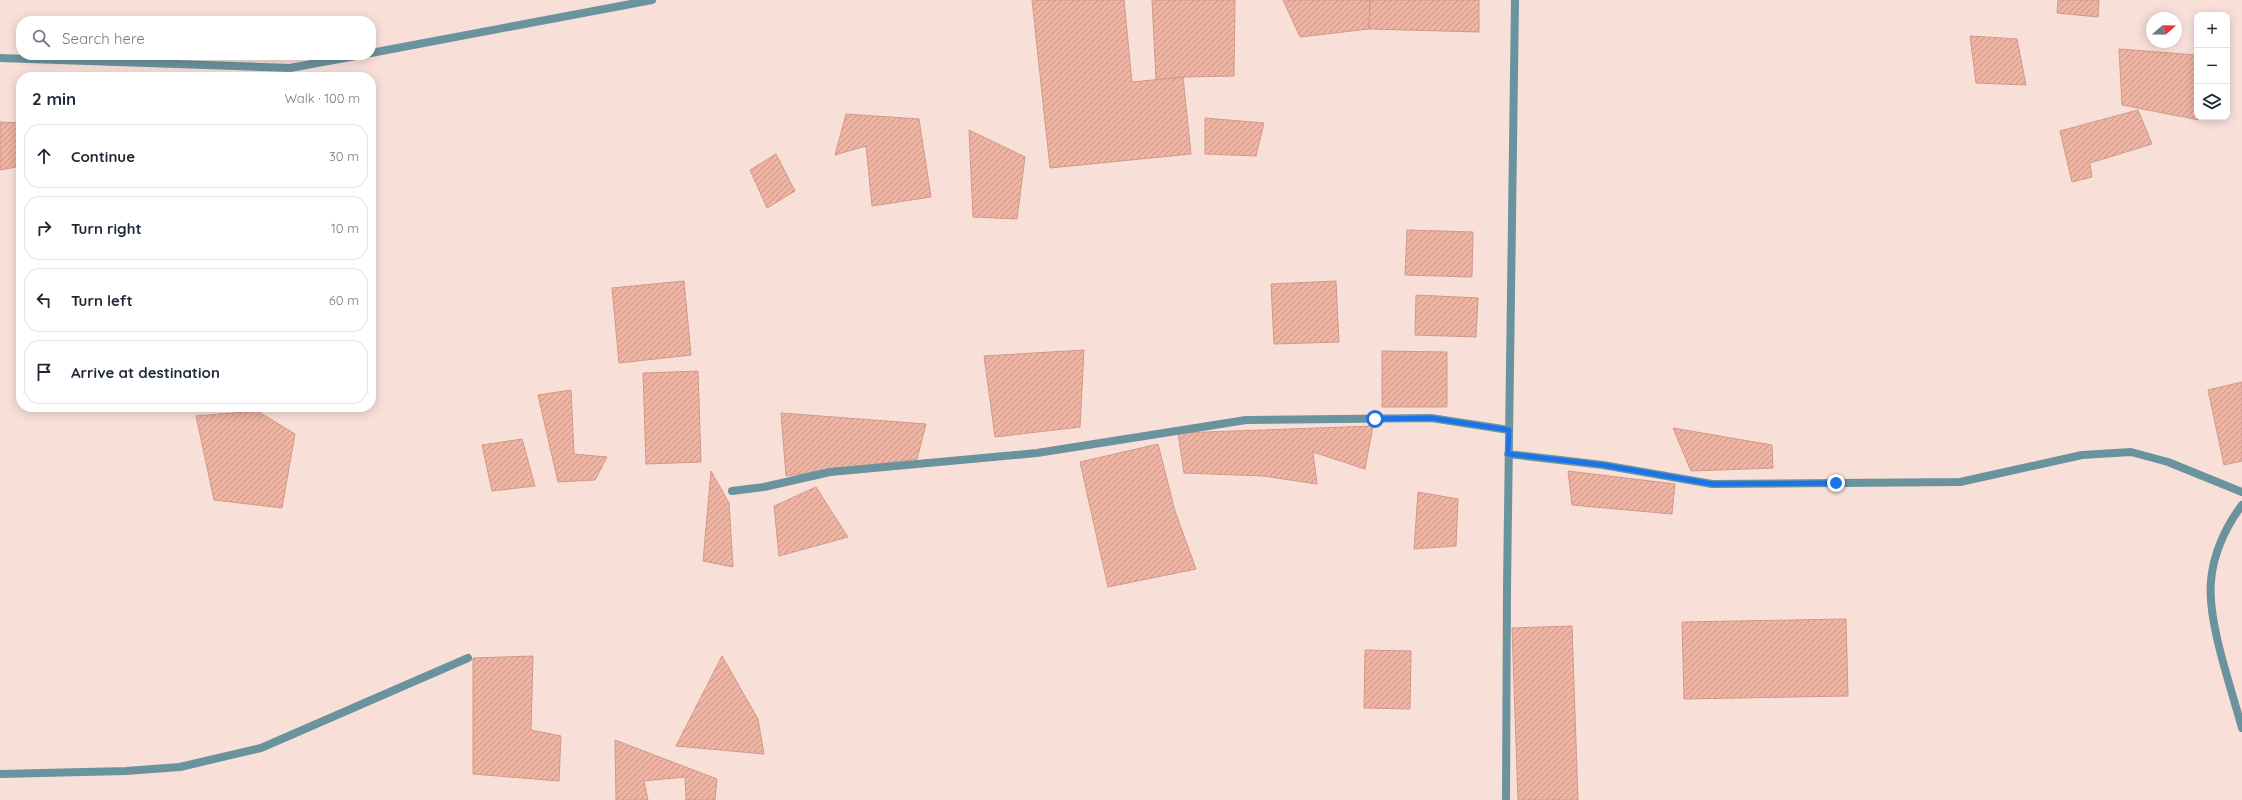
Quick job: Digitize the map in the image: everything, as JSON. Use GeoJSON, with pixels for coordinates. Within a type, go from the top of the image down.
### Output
{"type":"FeatureCollection","features":[{"type":"Feature","properties":{"kind":"street"},"geometry":{"type":"LineString","coordinates":[[376,52],[652,0]]}},
{"type":"Feature","properties":{"kind":"street"},"geometry":{"type":"LineString","coordinates":[[1506,800],[1508,454],[1515,0]]}},
{"type":"Feature","properties":{"kind":"street"},"geometry":{"type":"LineString","coordinates":[[0,58],[16,59]]}},
{"type":"Feature","properties":{"kind":"street"},"geometry":{"type":"LineString","coordinates":[[58,60],[290,68],[334,60]]}},
{"type":"Feature","properties":{"kind":"street"},"geometry":{"type":"LineString","coordinates":[[732,491],[764,487],[830,472],[1037,453],[1246,420],[1431,418],[1509,430]]}},
{"type":"Feature","properties":{"kind":"street"},"geometry":{"type":"LineString","coordinates":[[1508,454],[1603,465],[1720,484],[1960,482],[2082,455],[2131,452],[2168,462],[2242,492]]}},
{"type":"Feature","properties":{"kind":"street"},"geometry":{"type":"LineString","coordinates":[[2242,505],[2231,519],[2220,544],[2211,581],[2212,615],[2242,728]]}},
{"type":"Feature","properties":{"kind":"street"},"geometry":{"type":"LineString","coordinates":[[0,774],[126,771],[180,767],[261,748],[468,658]]}},
{"type":"Feature","properties":{"kind":"building"},"geometry":{"type":"Polygon","coordinates":[[[1032,0],[1124,0],[1132,82],[1183,77],[1191,154],[1050,168],[1032,0]]]}},
{"type":"Feature","properties":{"kind":"building"},"geometry":{"type":"Polygon","coordinates":[[[1152,0],[1235,0],[1234,76],[1183,77],[1156,80],[1152,0]]]}},
{"type":"Feature","properties":{"kind":"building"},"geometry":{"type":"Polygon","coordinates":[[[1283,0],[1370,0],[1369,29],[1300,37],[1283,0]]]}},
{"type":"Feature","properties":{"kind":"building"},"geometry":{"type":"Polygon","coordinates":[[[1370,0],[1479,0],[1479,32],[1369,29],[1370,0]]]}},
{"type":"Feature","properties":{"kind":"building"},"geometry":{"type":"Polygon","coordinates":[[[2058,0],[2099,0],[2098,17],[2057,13],[2058,0]]]}},
{"type":"Feature","properties":{"kind":"building"},"geometry":{"type":"Polygon","coordinates":[[[1970,36],[2017,39],[2026,85],[1976,83],[1970,36]]]}},
{"type":"Feature","properties":{"kind":"building"},"geometry":{"type":"Polygon","coordinates":[[[2119,49],[2194,55],[2194,119],[2122,105],[2119,49]]]}},
{"type":"Feature","properties":{"kind":"building"},"geometry":{"type":"Polygon","coordinates":[[[2138,110],[2152,144],[2090,163],[2092,177],[2072,182],[2060,131],[2138,110]]]}},
{"type":"Feature","properties":{"kind":"building"},"geometry":{"type":"Polygon","coordinates":[[[846,114],[919,119],[931,197],[872,206],[866,146],[835,155],[846,114]]]}},
{"type":"Feature","properties":{"kind":"building"},"geometry":{"type":"Polygon","coordinates":[[[1205,118],[1264,123],[1256,156],[1205,154],[1205,118]]]}},
{"type":"Feature","properties":{"kind":"building"},"geometry":{"type":"Polygon","coordinates":[[[0,122],[16,123],[16,167],[0,170],[0,122]]]}},
{"type":"Feature","properties":{"kind":"building"},"geometry":{"type":"Polygon","coordinates":[[[969,130],[1025,157],[1017,219],[973,217],[969,130]]]}},
{"type":"Feature","properties":{"kind":"building"},"geometry":{"type":"Polygon","coordinates":[[[776,154],[795,191],[767,208],[750,170],[776,154]]]}},
{"type":"Feature","properties":{"kind":"building"},"geometry":{"type":"Polygon","coordinates":[[[1407,230],[1473,232],[1472,277],[1405,275],[1407,230]]]}},
{"type":"Feature","properties":{"kind":"building"},"geometry":{"type":"Polygon","coordinates":[[[684,281],[691,355],[619,363],[612,288],[684,281]]]}},
{"type":"Feature","properties":{"kind":"building"},"geometry":{"type":"Polygon","coordinates":[[[1336,281],[1339,342],[1274,344],[1271,284],[1336,281]]]}},
{"type":"Feature","properties":{"kind":"building"},"geometry":{"type":"Polygon","coordinates":[[[1416,295],[1478,298],[1476,337],[1415,335],[1416,295]]]}},
{"type":"Feature","properties":{"kind":"building"},"geometry":{"type":"Polygon","coordinates":[[[1084,350],[1080,427],[995,437],[984,356],[1084,350]]]}},
{"type":"Feature","properties":{"kind":"building"},"geometry":{"type":"Polygon","coordinates":[[[1382,351],[1447,352],[1447,407],[1382,407],[1382,351]]]}},
{"type":"Feature","properties":{"kind":"building"},"geometry":{"type":"Polygon","coordinates":[[[698,371],[701,462],[646,464],[643,373],[698,371]]]}},
{"type":"Feature","properties":{"kind":"building"},"geometry":{"type":"Polygon","coordinates":[[[2242,382],[2242,461],[2224,465],[2208,390],[2242,382]]]}},
{"type":"Feature","properties":{"kind":"building"},"geometry":{"type":"Polygon","coordinates":[[[571,390],[574,454],[607,457],[595,480],[558,482],[538,395],[571,390]]]}},
{"type":"Feature","properties":{"kind":"building"},"geometry":{"type":"Polygon","coordinates":[[[259,412],[295,434],[282,508],[214,500],[196,416],[259,412]]]}},
{"type":"Feature","properties":{"kind":"building"},"geometry":{"type":"Polygon","coordinates":[[[781,413],[926,424],[917,459],[786,476],[781,413]]]}},
{"type":"Feature","properties":{"kind":"building"},"geometry":{"type":"Polygon","coordinates":[[[1373,426],[1365,469],[1313,452],[1317,484],[1263,476],[1184,473],[1178,433],[1373,426]]]}},
{"type":"Feature","properties":{"kind":"building"},"geometry":{"type":"Polygon","coordinates":[[[1673,428],[1772,445],[1773,468],[1691,471],[1673,428]]]}},
{"type":"Feature","properties":{"kind":"building"},"geometry":{"type":"Polygon","coordinates":[[[522,439],[535,486],[492,491],[482,445],[522,439]]]}},
{"type":"Feature","properties":{"kind":"building"},"geometry":{"type":"Polygon","coordinates":[[[1158,444],[1175,511],[1196,569],[1108,587],[1080,462],[1158,444]]]}},
{"type":"Feature","properties":{"kind":"building"},"geometry":{"type":"Polygon","coordinates":[[[711,471],[729,503],[733,567],[703,561],[711,471]]]}},
{"type":"Feature","properties":{"kind":"building"},"geometry":{"type":"Polygon","coordinates":[[[1568,471],[1675,484],[1672,514],[1572,505],[1568,471]]]}},
{"type":"Feature","properties":{"kind":"building"},"geometry":{"type":"Polygon","coordinates":[[[816,487],[848,537],[779,556],[774,506],[816,487]]]}},
{"type":"Feature","properties":{"kind":"building"},"geometry":{"type":"Polygon","coordinates":[[[1418,492],[1458,499],[1456,546],[1414,549],[1418,492]]]}},
{"type":"Feature","properties":{"kind":"building"},"geometry":{"type":"Polygon","coordinates":[[[1846,619],[1848,696],[1684,699],[1682,622],[1846,619]]]}},
{"type":"Feature","properties":{"kind":"building"},"geometry":{"type":"Polygon","coordinates":[[[1572,626],[1578,800],[1518,800],[1512,628],[1572,626]]]}},
{"type":"Feature","properties":{"kind":"building"},"geometry":{"type":"Polygon","coordinates":[[[1365,650],[1411,651],[1410,709],[1364,708],[1365,650]]]}},
{"type":"Feature","properties":{"kind":"building"},"geometry":{"type":"Polygon","coordinates":[[[533,656],[531,730],[561,736],[559,781],[473,774],[473,658],[533,656]]]}},
{"type":"Feature","properties":{"kind":"building"},"geometry":{"type":"Polygon","coordinates":[[[722,656],[758,719],[764,754],[676,746],[722,656]]]}},
{"type":"Feature","properties":{"kind":"building"},"geometry":{"type":"Polygon","coordinates":[[[615,740],[717,779],[715,800],[686,800],[685,777],[644,781],[648,800],[616,800],[615,740]]]}},
{"type":"Feature","properties":{"kind":"route"},"geometry":{"type":"LineString","coordinates":[[1375,419],[1431,418],[1509,430],[1508,454],[1603,465],[1712,484],[1836,483]]}}]}
